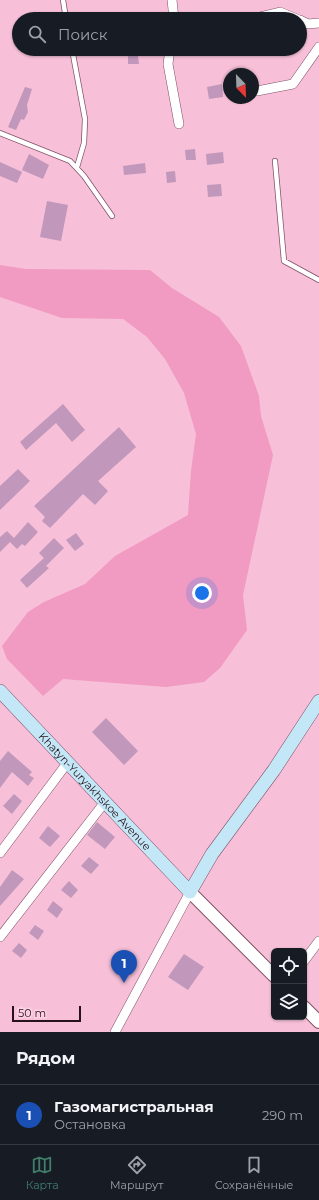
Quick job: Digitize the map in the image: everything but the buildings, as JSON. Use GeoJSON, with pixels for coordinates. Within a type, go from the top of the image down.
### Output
{"type":"FeatureCollection","features":[{"type":"Feature","properties":{"kind":"main road","name":"Khatyn-Yuryakhskoe Avenue"},"geometry":{"type":"LineString","coordinates":[[0,691],[190,892]]}},
{"type":"Feature","properties":{"kind":"main road"},"geometry":{"type":"LineString","coordinates":[[190,892],[212,854],[316,715],[319,701]]}},
{"type":"Feature","properties":{"kind":"street"},"geometry":{"type":"LineString","coordinates":[[172,0],[173,12]]}},
{"type":"Feature","properties":{"kind":"street"},"geometry":{"type":"LineString","coordinates":[[307,24],[319,23]]}},
{"type":"Feature","properties":{"kind":"street"},"geometry":{"type":"LineString","coordinates":[[259,91],[293,84],[319,47]]}},
{"type":"Feature","properties":{"kind":"street"},"geometry":{"type":"LineString","coordinates":[[169,56],[168,64],[179,124]]}},
{"type":"Feature","properties":{"kind":"street"},"geometry":{"type":"LineString","coordinates":[[0,853],[68,762]]}},
{"type":"Feature","properties":{"kind":"street"},"geometry":{"type":"LineString","coordinates":[[0,937],[105,802]]}},
{"type":"Feature","properties":{"kind":"street"},"geometry":{"type":"LineString","coordinates":[[115,1032],[190,892]]}},
{"type":"Feature","properties":{"kind":"street","name":"Khatyn-Yuryakhskoe Avenue"},"geometry":{"type":"LineString","coordinates":[[190,892],[271,973]]}},
{"type":"Feature","properties":{"kind":"street"},"geometry":{"type":"LineString","coordinates":[[307,958],[319,941]]}},
{"type":"Feature","properties":{"kind":"street"},"geometry":{"type":"LineString","coordinates":[[307,1010],[319,1022]]}},
{"type":"Feature","properties":{"kind":"lane"},"geometry":{"type":"LineString","coordinates":[[63,0],[65,12]]}},
{"type":"Feature","properties":{"kind":"lane"},"geometry":{"type":"LineString","coordinates":[[73,56],[85,119],[84,143],[77,167]]}},
{"type":"Feature","properties":{"kind":"lane"},"geometry":{"type":"LineString","coordinates":[[0,133],[59,156],[77,167],[112,216]]}},
{"type":"Feature","properties":{"kind":"lane"},"geometry":{"type":"LineString","coordinates":[[275,161],[284,261],[319,280]]}},
{"type":"Feature","properties":{"kind":"shaded area"},"geometry":{"type":"Polygon","coordinates":[[[0,265],[26,269],[150,270],[172,288],[219,317],[241,346],[259,396],[261,416],[273,455],[243,595],[247,630],[220,668],[204,682],[166,687],[63,679],[43,696],[7,659],[2,646],[28,612],[44,602],[85,584],[115,556],[188,515],[191,471],[196,434],[184,393],[165,359],[147,337],[123,319],[62,318],[0,297],[0,265]]]}},
{"type":"Feature","properties":{"kind":"place","name":"Газомагистральная"},"geometry":{"type":"Point","coordinates":[124,983]}}]}
